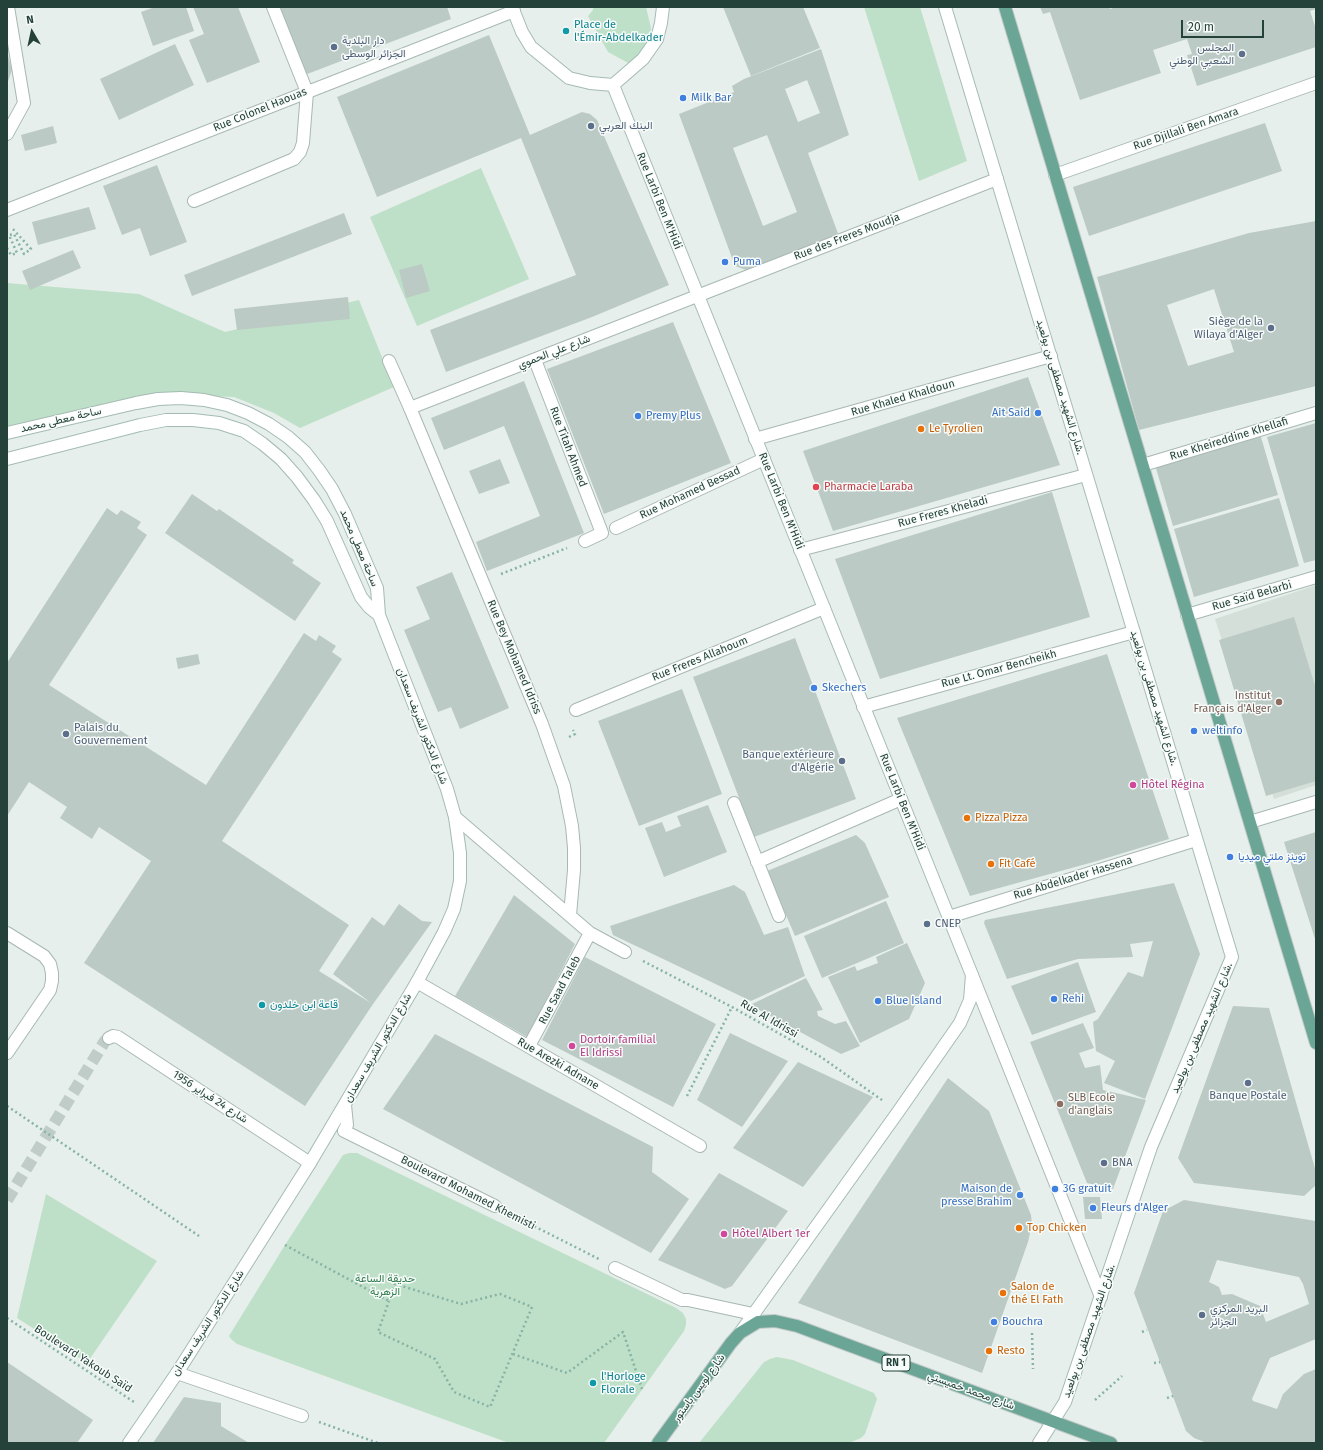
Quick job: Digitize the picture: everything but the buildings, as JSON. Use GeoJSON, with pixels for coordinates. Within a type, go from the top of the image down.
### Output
{"type":"FeatureCollection","features":[{"type":"Feature","properties":{"kind":"main road"},"geometry":{"type":"LineString","coordinates":[[1005,7],[1187,615],[1314,1029],[1316,1043]]}},
{"type":"Feature","properties":{"kind":"main road","name":"شارع محمد خميستي"},"geometry":{"type":"LineString","coordinates":[[740,1333],[758,1322],[775,1321],[797,1326],[1112,1443]]}},
{"type":"Feature","properties":{"kind":"main road","name":"شارع لويس باستور"},"geometry":{"type":"LineString","coordinates":[[658,1443],[731,1343],[740,1333]]}},
{"type":"Feature","properties":{"kind":"street"},"geometry":{"type":"LineString","coordinates":[[7,134],[24,103],[8,7]]}},
{"type":"Feature","properties":{"kind":"street"},"geometry":{"type":"LineString","coordinates":[[194,201],[294,159],[300,152],[303,143],[307,92],[273,7]]}},
{"type":"Feature","properties":{"kind":"street"},"geometry":{"type":"LineString","coordinates":[[513,9],[522,32],[531,47],[569,78],[590,83],[613,85],[643,59],[657,40],[663,7]]}},
{"type":"Feature","properties":{"kind":"street","name":"شارع الشهيد مصطفى بن بولعيد."},"geometry":{"type":"LineString","coordinates":[[945,7],[1232,957],[1151,1147],[1065,1402],[1038,1443]]}},
{"type":"Feature","properties":{"kind":"street","name":"Rue Colonel Haouas"},"geometry":{"type":"LineString","coordinates":[[7,210],[513,9]]}},
{"type":"Feature","properties":{"kind":"street","name":"Rue Djillali Ben Amara"},"geometry":{"type":"LineString","coordinates":[[1055,175],[1316,83]]}},
{"type":"Feature","properties":{"kind":"street","name":"Rue Larbi Ben M'Hidi"},"geometry":{"type":"LineString","coordinates":[[613,85],[1101,1297]]}},
{"type":"Feature","properties":{"kind":"street","name":"Rue des Freres Moudja"},"geometry":{"type":"LineString","coordinates":[[698,296],[997,179]]}},
{"type":"Feature","properties":{"kind":"street","name":"شارع علي الحموي"},"geometry":{"type":"LineString","coordinates":[[410,408],[698,296]]}},
{"type":"Feature","properties":{"kind":"street","name":"Rue Khaled Khaldoun"},"geometry":{"type":"LineString","coordinates":[[755,439],[1051,356]]}},
{"type":"Feature","properties":{"kind":"street","name":"Rue Titah Ahmed"},"geometry":{"type":"LineString","coordinates":[[535,360],[602,533],[584,541]]}},
{"type":"Feature","properties":{"kind":"street","name":"Rue Bey Mohamed Idriss"},"geometry":{"type":"LineString","coordinates":[[389,361],[542,724],[564,786],[572,826],[574,848],[574,870],[570,915]]}},
{"type":"Feature","properties":{"kind":"street","name":"ساحة معطى محمد"},"geometry":{"type":"LineString","coordinates":[[7,433],[158,399],[181,398],[204,400],[227,405],[248,413],[288,436],[305,452],[320,470],[345,514],[377,588],[380,615]]}},
{"type":"Feature","properties":{"kind":"street","name":"Rue Kheireddine Khellafi"},"geometry":{"type":"LineString","coordinates":[[1143,465],[1316,413]]}},
{"type":"Feature","properties":{"kind":"street","name":"ساحة معطى محمد"},"geometry":{"type":"LineString","coordinates":[[7,459],[140,425],[166,420],[193,420],[219,423],[244,431],[281,458],[310,494],[327,521],[361,598],[369,607],[380,615]]}},
{"type":"Feature","properties":{"kind":"street","name":"Rue Mohamed Bessad"},"geometry":{"type":"LineString","coordinates":[[616,528],[764,459]]}},
{"type":"Feature","properties":{"kind":"street","name":"Rue Freres Kheladi"},"geometry":{"type":"LineString","coordinates":[[800,550],[1086,475]]}},
{"type":"Feature","properties":{"kind":"street","name":"Rue Saïd Belarbi"},"geometry":{"type":"LineString","coordinates":[[1187,615],[1316,577]]}},
{"type":"Feature","properties":{"kind":"street","name":"Rue Freres Allahoum"},"geometry":{"type":"LineString","coordinates":[[576,710],[824,608]]}},
{"type":"Feature","properties":{"kind":"street","name":"شارغ الدكتور الشريف سعدان"},"geometry":{"type":"LineString","coordinates":[[129,1443],[177,1373],[310,1163],[417,982],[444,932],[454,909],[460,881],[460,853],[455,817],[447,789],[380,615]]}},
{"type":"Feature","properties":{"kind":"street","name":"Rue Lt. Omar Bencheikh"},"geometry":{"type":"LineString","coordinates":[[864,707],[1134,632]]}},
{"type":"Feature","properties":{"kind":"street"},"geometry":{"type":"LineString","coordinates":[[758,862],[901,799]]}},
{"type":"Feature","properties":{"kind":"street"},"geometry":{"type":"LineString","coordinates":[[1250,822],[1316,802]]}},
{"type":"Feature","properties":{"kind":"street"},"geometry":{"type":"LineString","coordinates":[[734,803],[779,916]]}},
{"type":"Feature","properties":{"kind":"street"},"geometry":{"type":"LineString","coordinates":[[455,817],[590,933],[625,952]]}},
{"type":"Feature","properties":{"kind":"street","name":"Rue Abdelkader Hassena"},"geometry":{"type":"LineString","coordinates":[[949,917],[1196,840]]}},
{"type":"Feature","properties":{"kind":"street"},"geometry":{"type":"LineString","coordinates":[[7,932],[44,956],[50,964],[52,972],[50,990],[7,1053]]}},
{"type":"Feature","properties":{"kind":"street","name":"Rue Saad Taleb"},"geometry":{"type":"LineString","coordinates":[[529,1046],[590,933]]}},
{"type":"Feature","properties":{"kind":"street"},"geometry":{"type":"LineString","coordinates":[[740,1333],[752,1314],[898,1112],[960,1023],[970,1000],[972,975]]}},
{"type":"Feature","properties":{"kind":"street","name":"Rue Arezki Adnane"},"geometry":{"type":"LineString","coordinates":[[417,982],[700,1146]]}},
{"type":"Feature","properties":{"kind":"street","name":"شارع 24 فبراير 1956"},"geometry":{"type":"LineString","coordinates":[[109,1038],[113,1036],[118,1037],[310,1163]]}},
{"type":"Feature","properties":{"kind":"street","name":"Boulevard Mohamed Khemisti"},"geometry":{"type":"LineString","coordinates":[[345,1105],[347,1125],[344,1131],[495,1206]]}},
{"type":"Feature","properties":{"kind":"street"},"geometry":{"type":"LineString","coordinates":[[615,1268],[682,1300],[752,1314]]}},
{"type":"Feature","properties":{"kind":"street"},"geometry":{"type":"LineString","coordinates":[[177,1373],[302,1416]]}},
{"type":"Feature","properties":{"kind":"path"},"geometry":{"type":"LineString","coordinates":[[7,248],[11,255],[17,253],[10,235],[14,234],[24,254],[31,249],[12,228]]}},
{"type":"Feature","properties":{"kind":"path"},"geometry":{"type":"LineString","coordinates":[[482,582],[584,541]]}},
{"type":"Feature","properties":{"kind":"path","name":"Rue Al Idrissi"},"geometry":{"type":"LineString","coordinates":[[625,952],[732,1007],[821,1057],[898,1112]]}},
{"type":"Feature","properties":{"kind":"path"},"geometry":{"type":"LineString","coordinates":[[688,1096],[732,1007]]}},
{"type":"Feature","properties":{"kind":"path"},"geometry":{"type":"LineString","coordinates":[[7,1106],[199,1236]]}},
{"type":"Feature","properties":{"kind":"path","name":"Boulevard Mohamed Khemisti"},"geometry":{"type":"LineString","coordinates":[[495,1206],[615,1268]]}},
{"type":"Feature","properties":{"kind":"path"},"geometry":{"type":"LineString","coordinates":[[285,1245],[389,1301]]}},
{"type":"Feature","properties":{"kind":"path"},"geometry":{"type":"LineString","coordinates":[[395,1284],[461,1304],[500,1294],[532,1307],[490,1407],[454,1392],[435,1360],[378,1332],[389,1301],[395,1284]]}},
{"type":"Feature","properties":{"kind":"path","name":"Boulevard Yakoub Saïd"},"geometry":{"type":"LineString","coordinates":[[7,1318],[150,1412]]}},
{"type":"Feature","properties":{"kind":"path"},"geometry":{"type":"LineString","coordinates":[[1142,1332],[1147,1330]]}},
{"type":"Feature","properties":{"kind":"path"},"geometry":{"type":"LineString","coordinates":[[512,1354],[567,1373],[623,1332],[642,1389]]}},
{"type":"Feature","properties":{"kind":"path"},"geometry":{"type":"LineString","coordinates":[[1032,1333],[1033,1369]]}},
{"type":"Feature","properties":{"kind":"path"},"geometry":{"type":"LineString","coordinates":[[1154,1364],[1160,1362]]}},
{"type":"Feature","properties":{"kind":"path"},"geometry":{"type":"LineString","coordinates":[[1094,1400],[1122,1376]]}},
{"type":"Feature","properties":{"kind":"path"},"geometry":{"type":"LineString","coordinates":[[1167,1398],[1173,1396]]}},
{"type":"Feature","properties":{"kind":"path"},"geometry":{"type":"LineString","coordinates":[[302,1416],[378,1443]]}},
{"type":"Feature","properties":{"kind":"shaded area","name":"Institut Français d'Alger"},"geometry":{"type":"Polygon","coordinates":[[[1316,585],[1316,785],[1274,799],[1215,619],[1316,585]]]}},
{"type":"Feature","properties":{"kind":"green space"},"geometry":{"type":"Polygon","coordinates":[[[593,7],[646,7],[651,28],[650,41],[632,65],[608,52],[588,16],[593,10],[593,7]]]}},
{"type":"Feature","properties":{"kind":"green space"},"geometry":{"type":"Polygon","coordinates":[[[864,7],[920,7],[967,161],[919,181],[864,7]]]}},
{"type":"Feature","properties":{"kind":"green space"},"geometry":{"type":"Polygon","coordinates":[[[481,168],[529,279],[417,326],[370,217],[481,168]]]}},
{"type":"Feature","properties":{"kind":"green space"},"geometry":{"type":"Polygon","coordinates":[[[7,283],[139,294],[225,332],[359,300],[394,387],[300,428],[274,413],[234,397],[151,394],[7,426],[7,283]]]}},
{"type":"Feature","properties":{"kind":"green space","name":"حديقة الساعة الزهرية"},"geometry":{"type":"Polygon","coordinates":[[[357,1153],[676,1308],[683,1313],[686,1319],[684,1331],[604,1443],[509,1443],[237,1344],[231,1339],[229,1336],[285,1245],[343,1155],[357,1153]]]}},
{"type":"Feature","properties":{"kind":"green space"},"geometry":{"type":"Polygon","coordinates":[[[46,1194],[157,1261],[87,1363],[17,1318],[46,1194]]]}},
{"type":"Feature","properties":{"kind":"green space"},"geometry":{"type":"Polygon","coordinates":[[[777,1357],[793,1360],[874,1393],[877,1399],[865,1434],[861,1438],[849,1443],[699,1443],[764,1362],[777,1357]]]}},
{"type":"Feature","properties":{"kind":"tunnel"},"geometry":{"type":"LineString","coordinates":[[7,1200],[105,1041],[109,1038]]}},
{"type":"Feature","properties":{"kind":"place","name":"Place de l'Émir-Abdelkader"},"geometry":{"type":"Point","coordinates":[566,31]}},
{"type":"Feature","properties":{"kind":"place","name":"دار البلدية الجزائر الوسطى"},"geometry":{"type":"Point","coordinates":[334,47]}},
{"type":"Feature","properties":{"kind":"place","name":"المجلس الشعبي الوطني"},"geometry":{"type":"Point","coordinates":[1242,54]}},
{"type":"Feature","properties":{"kind":"place","name":"Milk Bar"},"geometry":{"type":"Point","coordinates":[683,98]}},
{"type":"Feature","properties":{"kind":"place","name":"البنك العربي"},"geometry":{"type":"Point","coordinates":[591,126]}},
{"type":"Feature","properties":{"kind":"place","name":"Puma"},"geometry":{"type":"Point","coordinates":[725,262]}},
{"type":"Feature","properties":{"kind":"place","name":"Siège de la Wilaya d'Alger"},"geometry":{"type":"Point","coordinates":[1271,328]}},
{"type":"Feature","properties":{"kind":"place","name":"Ait Said"},"geometry":{"type":"Point","coordinates":[1038,413]}},
{"type":"Feature","properties":{"kind":"place","name":"Premy Plus"},"geometry":{"type":"Point","coordinates":[638,416]}},
{"type":"Feature","properties":{"kind":"place","name":"Le Tyrolien"},"geometry":{"type":"Point","coordinates":[921,429]}},
{"type":"Feature","properties":{"kind":"place","name":"Pharmacie Laraba"},"geometry":{"type":"Point","coordinates":[816,487]}},
{"type":"Feature","properties":{"kind":"place","name":"Skechers"},"geometry":{"type":"Point","coordinates":[814,688]}},
{"type":"Feature","properties":{"kind":"place","name":"Institut Français d'Alger"},"geometry":{"type":"Point","coordinates":[1279,702]}},
{"type":"Feature","properties":{"kind":"place","name":"weltinfo"},"geometry":{"type":"Point","coordinates":[1194,731]}},
{"type":"Feature","properties":{"kind":"place","name":"Palais du Gouvernement"},"geometry":{"type":"Point","coordinates":[66,734]}},
{"type":"Feature","properties":{"kind":"place","name":"Banque extérieure d'Algérie"},"geometry":{"type":"Point","coordinates":[842,761]}},
{"type":"Feature","properties":{"kind":"place","name":"Hôtel Régina"},"geometry":{"type":"Point","coordinates":[1133,785]}},
{"type":"Feature","properties":{"kind":"place","name":"Pizza Pizza"},"geometry":{"type":"Point","coordinates":[967,818]}},
{"type":"Feature","properties":{"kind":"place","name":"توينز ملتي ميديا"},"geometry":{"type":"Point","coordinates":[1230,857]}},
{"type":"Feature","properties":{"kind":"place","name":"Fit Café"},"geometry":{"type":"Point","coordinates":[991,864]}},
{"type":"Feature","properties":{"kind":"place","name":"CNEP"},"geometry":{"type":"Point","coordinates":[927,924]}},
{"type":"Feature","properties":{"kind":"place","name":"Rehi"},"geometry":{"type":"Point","coordinates":[1054,999]}},
{"type":"Feature","properties":{"kind":"place","name":"Blue Island"},"geometry":{"type":"Point","coordinates":[878,1001]}},
{"type":"Feature","properties":{"kind":"place","name":"قاعة ابن خلدون"},"geometry":{"type":"Point","coordinates":[262,1005]}},
{"type":"Feature","properties":{"kind":"place","name":"Dortoir familial El Idrissi"},"geometry":{"type":"Point","coordinates":[572,1046]}},
{"type":"Feature","properties":{"kind":"place","name":"Banque Postale"},"geometry":{"type":"Point","coordinates":[1248,1083]}},
{"type":"Feature","properties":{"kind":"place","name":"SLB Ecole d'anglais"},"geometry":{"type":"Point","coordinates":[1060,1104]}},
{"type":"Feature","properties":{"kind":"place","name":"BNA"},"geometry":{"type":"Point","coordinates":[1104,1163]}},
{"type":"Feature","properties":{"kind":"place","name":"3G gratuit"},"geometry":{"type":"Point","coordinates":[1055,1189]}},
{"type":"Feature","properties":{"kind":"place","name":"Maison de presse Brahim"},"geometry":{"type":"Point","coordinates":[1020,1195]}},
{"type":"Feature","properties":{"kind":"place","name":"Fleurs d'Alger"},"geometry":{"type":"Point","coordinates":[1093,1208]}},
{"type":"Feature","properties":{"kind":"place","name":"Top Chicken"},"geometry":{"type":"Point","coordinates":[1019,1228]}},
{"type":"Feature","properties":{"kind":"place","name":"Hôtel Albert 1er"},"geometry":{"type":"Point","coordinates":[724,1234]}},
{"type":"Feature","properties":{"kind":"place","name":"Salon de thé El Fath"},"geometry":{"type":"Point","coordinates":[1003,1293]}},
{"type":"Feature","properties":{"kind":"place","name":"البريد المركزي الجزائر"},"geometry":{"type":"Point","coordinates":[1202,1315]}},
{"type":"Feature","properties":{"kind":"place","name":"Bouchra"},"geometry":{"type":"Point","coordinates":[994,1322]}},
{"type":"Feature","properties":{"kind":"place","name":"Resto"},"geometry":{"type":"Point","coordinates":[989,1351]}},
{"type":"Feature","properties":{"kind":"place","name":"l'Horloge Florale"},"geometry":{"type":"Point","coordinates":[593,1383]}}]}
